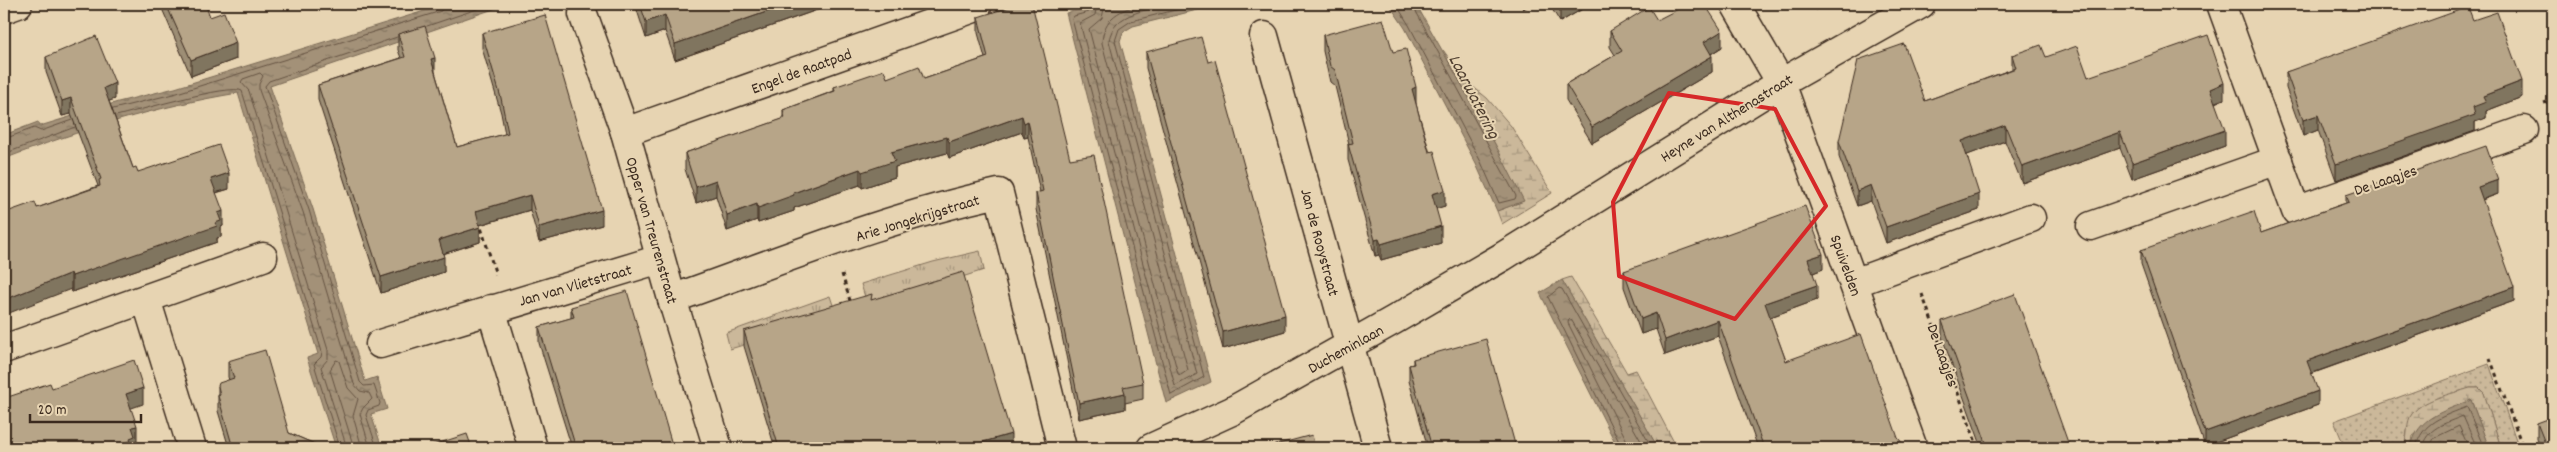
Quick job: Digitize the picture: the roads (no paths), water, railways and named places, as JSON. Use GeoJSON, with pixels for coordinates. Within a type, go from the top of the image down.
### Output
{"type":"FeatureCollection","features":[{"type":"Feature","properties":{"kind":"street"},"geometry":{"type":"LineString","coordinates":[[4,10],[18,4]]}},
{"type":"Feature","properties":{"kind":"street","name":"Spuivelden"},"geometry":{"type":"LineString","coordinates":[[1735,4],[1781,83],[1913,448]]}},
{"type":"Feature","properties":{"kind":"street","name":"Heyne van Althenastraat"},"geometry":{"type":"LineString","coordinates":[[1534,236],[1781,83],[1921,4]]}},
{"type":"Feature","properties":{"kind":"street","name":"De Laagjes"},"geometry":{"type":"LineString","coordinates":[[2222,4],[2296,210],[2524,130]]}},
{"type":"Feature","properties":{"kind":"street","name":"Engel de Raatpad"},"geometry":{"type":"LineString","coordinates":[[625,132],[977,7]]}},
{"type":"Feature","properties":{"kind":"street","name":"Opper van Treurenstraat"},"geometry":{"type":"LineString","coordinates":[[583,14],[625,132],[660,259],[718,448]]}},
{"type":"Feature","properties":{"kind":"street","name":"Jan de Rooystraat"},"geometry":{"type":"LineString","coordinates":[[1264,36],[1378,448]]}},
{"type":"Feature","properties":{"kind":"street"},"geometry":{"type":"LineString","coordinates":[[2092,226],[2278,160]]}},
{"type":"Feature","properties":{"kind":"street","name":"Arie Jongekrijgstraat"},"geometry":{"type":"LineString","coordinates":[[672,299],[928,210],[999,193],[1062,448]]}},
{"type":"Feature","properties":{"kind":"street"},"geometry":{"type":"LineString","coordinates":[[1854,283],[2031,218]]}},
{"type":"Feature","properties":{"kind":"street","name":"Ducheminlaan"},"geometry":{"type":"LineString","coordinates":[[1151,448],[1232,411],[1349,346],[1534,236]]}},
{"type":"Feature","properties":{"kind":"street"},"geometry":{"type":"LineString","coordinates":[[4,349],[263,257]]}},
{"type":"Feature","properties":{"kind":"street","name":"Jan van Vlietstraat"},"geometry":{"type":"LineString","coordinates":[[380,344],[498,306],[660,259]]}},
{"type":"Feature","properties":{"kind":"street"},"geometry":{"type":"LineString","coordinates":[[146,299],[192,448]]}},
{"type":"Feature","properties":{"kind":"street"},"geometry":{"type":"LineString","coordinates":[[498,306],[533,448]]}},
{"type":"Feature","properties":{"kind":"water"},"geometry":{"type":"Polygon","coordinates":[[[447,4],[508,4],[270,86],[313,209],[365,381],[377,377],[387,409],[371,414],[382,448],[336,448],[307,358],[318,354],[238,93],[208,98],[119,120],[61,138],[4,159],[4,135],[38,122],[40,126],[118,102],[175,88],[447,4]]]}},
{"type":"Feature","properties":{"kind":"water"},"geometry":{"type":"Polygon","coordinates":[[[1086,4],[1221,4],[1133,26],[1123,32],[1120,41],[1211,382],[1166,403],[1066,13],[1086,8],[1086,4]]]}},
{"type":"Feature","properties":{"kind":"water"},"geometry":{"type":"Polygon","coordinates":[[[1389,4],[1416,4],[1495,144],[1524,201],[1497,211],[1476,164],[1405,28],[1389,4]]]}},
{"type":"Feature","properties":{"kind":"water"},"geometry":{"type":"Polygon","coordinates":[[[1562,280],[1658,448],[1618,448],[1540,293],[1562,280]]]}},
{"type":"Feature","properties":{"kind":"water"},"geometry":{"type":"Polygon","coordinates":[[[2471,400],[2489,448],[2411,448],[2414,437],[2426,422],[2442,412],[2471,400]]]}},
{"type":"Feature","properties":{"kind":"water label","name":"Laarwatering"},"geometry":{"type":"Point","coordinates":[1475,96]}}]}
